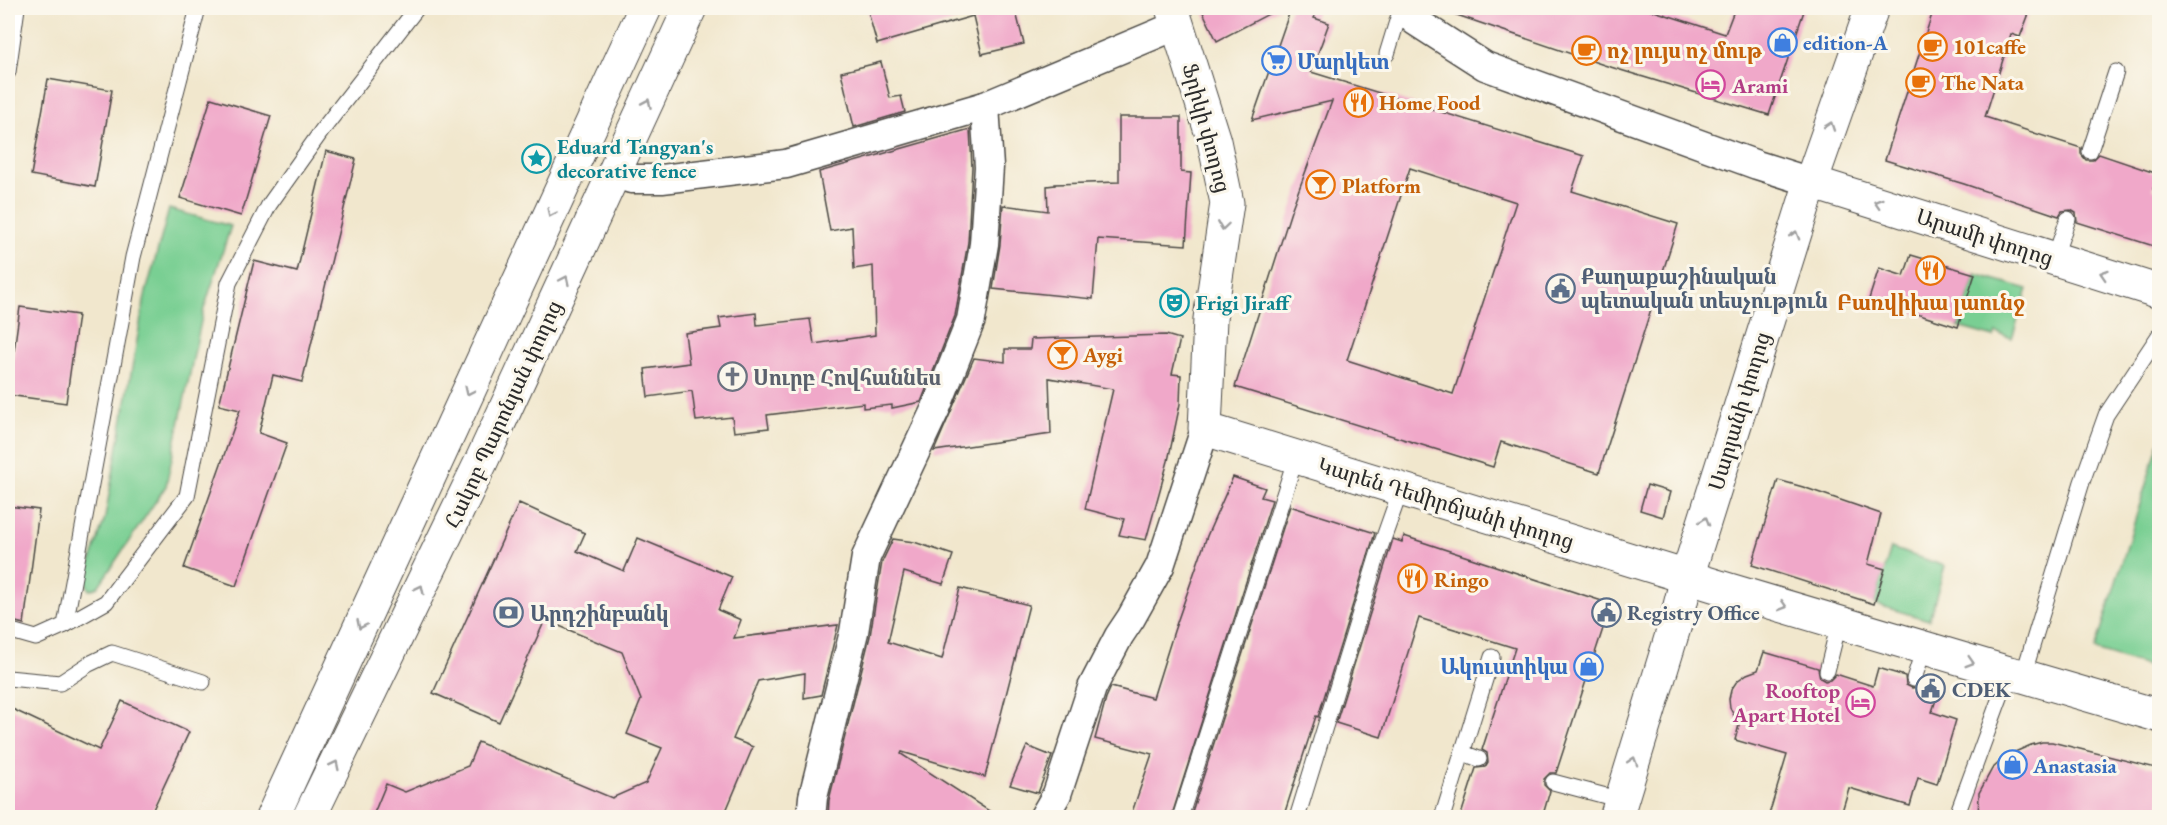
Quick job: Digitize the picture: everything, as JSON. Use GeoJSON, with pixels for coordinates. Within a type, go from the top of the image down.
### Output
{"type":"FeatureCollection","features":[{"type":"Feature","properties":{"kind":"main road","name":"Հակոբ Պարոնյան փողոց"},"geometry":{"type":"LineString","coordinates":[[272,818],[645,8]]}},
{"type":"Feature","properties":{"kind":"main road","name":"Հակոբ Պարոնյան փողոց"},"geometry":{"type":"LineString","coordinates":[[309,818],[476,473],[690,8]]}},
{"type":"Feature","properties":{"kind":"main road","name":"Սարյանի փողոց"},"geometry":{"type":"LineString","coordinates":[[1618,809],[1677,618],[1687,577],[1811,182],[1872,8]]}},
{"type":"Feature","properties":{"kind":"main road","name":"Ֆրիկի փողոց"},"geometry":{"type":"LineString","coordinates":[[1175,16],[1214,141],[1227,202],[1210,319],[1205,429]]}},
{"type":"Feature","properties":{"kind":"main road","name":"Արամի փողոց"},"geometry":{"type":"LineString","coordinates":[[1811,182],[2160,292]]}},
{"type":"Feature","properties":{"kind":"main road","name":"Կարեն Դեմիրճյանի փողոց"},"geometry":{"type":"LineString","coordinates":[[1205,429],[1839,623],[2160,716]]}},
{"type":"Feature","properties":{"kind":"street"},"geometry":{"type":"LineString","coordinates":[[615,174],[631,179],[662,179],[786,164],[985,106],[1175,16]]}},
{"type":"Feature","properties":{"kind":"street"},"geometry":{"type":"LineString","coordinates":[[1404,16],[1485,66],[1757,165],[1811,182]]}},
{"type":"Feature","properties":{"kind":"street"},"geometry":{"type":"LineString","coordinates":[[811,818],[813,797],[854,632],[866,557],[936,408],[971,320],[984,243],[989,167],[985,106]]}},
{"type":"Feature","properties":{"kind":"street"},"geometry":{"type":"LineString","coordinates":[[1043,818],[1057,794],[1092,688],[1160,566],[1205,429]]}},
{"type":"Feature","properties":{"kind":"lane"},"geometry":{"type":"LineString","coordinates":[[8,72],[17,8]]}},
{"type":"Feature","properties":{"kind":"lane"},"geometry":{"type":"LineString","coordinates":[[65,625],[133,257],[198,8]]}},
{"type":"Feature","properties":{"kind":"lane"},"geometry":{"type":"LineString","coordinates":[[8,630],[36,638],[106,602],[187,496],[228,283],[269,205],[323,129],[417,8]]}},
{"type":"Feature","properties":{"kind":"lane"},"geometry":{"type":"LineString","coordinates":[[1387,54],[1404,16]]}},
{"type":"Feature","properties":{"kind":"lane"},"geometry":{"type":"LineString","coordinates":[[2090,152],[2116,72]]}},
{"type":"Feature","properties":{"kind":"lane"},"geometry":{"type":"LineString","coordinates":[[2054,259],[2068,219]]}},
{"type":"Feature","properties":{"kind":"lane"},"geometry":{"type":"LineString","coordinates":[[1958,818],[1958,812],[2016,675],[2106,415],[2160,334]]}},
{"type":"Feature","properties":{"kind":"lane"},"geometry":{"type":"LineString","coordinates":[[1180,818],[1296,457]]}},
{"type":"Feature","properties":{"kind":"lane"},"geometry":{"type":"LineString","coordinates":[[1297,818],[1401,489]]}},
{"type":"Feature","properties":{"kind":"lane"},"geometry":{"type":"LineString","coordinates":[[1827,671],[1839,623]]}},
{"type":"Feature","properties":{"kind":"lane"},"geometry":{"type":"LineString","coordinates":[[1914,679],[1924,648]]}},
{"type":"Feature","properties":{"kind":"lane"},"geometry":{"type":"LineString","coordinates":[[8,678],[60,683],[89,664],[112,653],[203,682]]}},
{"type":"Feature","properties":{"kind":"lane"},"geometry":{"type":"LineString","coordinates":[[1442,818],[1492,657]]}},
{"type":"Feature","properties":{"kind":"lane"},"geometry":{"type":"LineString","coordinates":[[1463,753],[1479,759]]}},
{"type":"Feature","properties":{"kind":"lane"},"geometry":{"type":"LineString","coordinates":[[1553,782],[1618,809]]}},
{"type":"Feature","properties":{"kind":"green space"},"geometry":{"type":"Polygon","coordinates":[[[169,209],[231,226],[203,312],[166,486],[98,587],[89,590],[85,580],[105,517],[145,296],[169,209]]]}},
{"type":"Feature","properties":{"kind":"green space"},"geometry":{"type":"Polygon","coordinates":[[[1975,274],[2028,289],[2012,338],[1996,333],[1994,337],[1958,327],[1975,274]]]}},
{"type":"Feature","properties":{"kind":"green space"},"geometry":{"type":"Polygon","coordinates":[[[2159,442],[2159,670],[2095,650],[2159,442]]]}},
{"type":"Feature","properties":{"kind":"green space"},"geometry":{"type":"Polygon","coordinates":[[[1891,548],[1945,566],[1929,620],[1874,604],[1891,548]]]}},
{"type":"Feature","properties":{"kind":"building"},"geometry":{"type":"Polygon","coordinates":[[[867,8],[1015,8],[1024,44],[982,54],[973,16],[877,44],[867,8]]]}},
{"type":"Feature","properties":{"kind":"building"},"geometry":{"type":"Polygon","coordinates":[[[1201,8],[1280,8],[1217,41],[1201,8]]]}},
{"type":"Feature","properties":{"kind":"building"},"geometry":{"type":"Polygon","coordinates":[[[1291,8],[1318,8],[1314,18],[1329,23],[1311,72],[1584,156],[1572,191],[1678,224],[1599,473],[1501,442],[1493,467],[1235,387],[1292,208],[1332,101],[1252,120],[1291,8]],[[1410,168],[1347,360],[1453,394],[1516,202],[1410,168]]]}},
{"type":"Feature","properties":{"kind":"building"},"geometry":{"type":"Polygon","coordinates":[[[1449,8],[1645,8],[1725,34],[1735,8],[1805,8],[1769,115],[1604,65],[1448,12],[1449,8]]]}},
{"type":"Feature","properties":{"kind":"building"},"geometry":{"type":"Polygon","coordinates":[[[1934,8],[2014,8],[2030,11],[2020,37],[2011,34],[1985,117],[2081,148],[2081,154],[2086,160],[2093,160],[2099,154],[2158,174],[2153,189],[2160,191],[2160,248],[2077,222],[2076,213],[2071,210],[2062,211],[2059,216],[1885,160],[1934,8]]]}},
{"type":"Feature","properties":{"kind":"building"},"geometry":{"type":"Polygon","coordinates":[[[881,62],[890,98],[901,96],[905,112],[854,127],[841,72],[881,62]]]}},
{"type":"Feature","properties":{"kind":"building"},"geometry":{"type":"Polygon","coordinates":[[[48,79],[112,90],[95,187],[31,175],[48,79]]]}},
{"type":"Feature","properties":{"kind":"building"},"geometry":{"type":"Polygon","coordinates":[[[211,98],[271,116],[241,216],[180,198],[211,98]]]}},
{"type":"Feature","properties":{"kind":"building"},"geometry":{"type":"Polygon","coordinates":[[[1119,117],[1181,117],[1181,172],[1191,173],[1186,245],[1098,239],[1093,299],[993,289],[1003,205],[1048,211],[1047,186],[1119,182],[1119,117]]]}},
{"type":"Feature","properties":{"kind":"building"},"geometry":{"type":"Polygon","coordinates":[[[970,129],[972,167],[968,242],[955,316],[921,402],[892,408],[892,405],[863,408],[863,403],[767,415],[769,428],[734,432],[732,417],[696,421],[692,391],[648,397],[645,369],[689,363],[685,333],[721,328],[719,318],[756,313],[757,325],[810,319],[814,344],[875,335],[873,266],[854,269],[852,227],[830,231],[819,172],[970,129]]]}},
{"type":"Feature","properties":{"kind":"building"},"geometry":{"type":"Polygon","coordinates":[[[326,151],[356,159],[302,382],[273,375],[259,433],[287,443],[236,586],[184,568],[240,410],[219,405],[254,261],[297,272],[326,151]]]}},
{"type":"Feature","properties":{"kind":"building"},"geometry":{"type":"Polygon","coordinates":[[[1911,255],[1975,274],[1958,327],[1869,299],[1879,268],[1904,276],[1911,255]]]}},
{"type":"Feature","properties":{"kind":"building"},"geometry":{"type":"Polygon","coordinates":[[[20,307],[78,315],[66,403],[8,395],[20,307]]]}},
{"type":"Feature","properties":{"kind":"building"},"geometry":{"type":"Polygon","coordinates":[[[1166,335],[1180,339],[1172,374],[1181,375],[1180,404],[1168,461],[1146,540],[1119,535],[1124,519],[1085,509],[1113,389],[1049,378],[1051,434],[934,451],[974,358],[1005,362],[1005,349],[1030,349],[1031,339],[1166,335]]]}},
{"type":"Feature","properties":{"kind":"building"},"geometry":{"type":"Polygon","coordinates":[[[1233,477],[1265,488],[1261,497],[1272,500],[1171,818],[1130,818],[1152,754],[1095,739],[1106,698],[1111,687],[1153,698],[1207,536],[1233,477]]]}},
{"type":"Feature","properties":{"kind":"building"},"geometry":{"type":"Polygon","coordinates":[[[1778,480],[1881,514],[1868,564],[1885,569],[1874,604],[1752,565],[1778,480]]]}},
{"type":"Feature","properties":{"kind":"building"},"geometry":{"type":"Polygon","coordinates":[[[1647,485],[1670,492],[1663,517],[1640,510],[1647,485]]]}},
{"type":"Feature","properties":{"kind":"building"},"geometry":{"type":"Polygon","coordinates":[[[519,503],[585,533],[577,551],[624,571],[638,538],[732,577],[718,610],[741,620],[734,638],[838,625],[821,695],[804,698],[805,673],[758,681],[733,739],[753,747],[723,818],[372,818],[386,784],[405,792],[468,766],[478,742],[612,798],[646,783],[662,748],[627,734],[641,700],[622,652],[545,620],[499,722],[433,693],[519,503]]]}},
{"type":"Feature","properties":{"kind":"building"},"geometry":{"type":"Polygon","coordinates":[[[8,506],[39,510],[24,624],[8,620],[8,506]]]}},
{"type":"Feature","properties":{"kind":"building"},"geometry":{"type":"Polygon","coordinates":[[[1290,506],[1375,533],[1318,717],[1316,716],[1283,818],[1190,818],[1290,506]]]}},
{"type":"Feature","properties":{"kind":"building"},"geometry":{"type":"Polygon","coordinates":[[[1404,536],[1611,604],[1556,773],[1550,773],[1544,779],[1544,785],[1550,791],[1542,818],[1460,818],[1476,768],[1485,767],[1488,762],[1487,753],[1482,750],[1515,648],[1419,618],[1381,737],[1336,723],[1393,539],[1402,542],[1404,536]]]}},
{"type":"Feature","properties":{"kind":"building"},"geometry":{"type":"Polygon","coordinates":[[[893,539],[914,542],[953,555],[943,584],[904,572],[888,642],[942,659],[960,588],[1029,605],[985,777],[902,752],[901,754],[1000,818],[828,818],[829,800],[870,636],[882,562],[893,539]]]}},
{"type":"Feature","properties":{"kind":"building"},"geometry":{"type":"Polygon","coordinates":[[[1764,652],[1818,668],[1820,678],[1825,681],[1830,680],[1836,674],[1873,686],[1878,668],[1905,676],[1906,685],[1912,688],[1920,687],[1923,682],[1940,687],[1932,712],[1956,720],[1937,784],[1918,778],[1910,806],[1849,788],[1840,818],[1768,818],[1787,755],[1735,740],[1739,725],[1730,708],[1729,699],[1731,690],[1737,681],[1758,670],[1764,652]]]}},
{"type":"Feature","properties":{"kind":"building"},"geometry":{"type":"Polygon","coordinates":[[[122,701],[189,732],[149,818],[8,818],[8,707],[99,750],[122,701]]]}},
{"type":"Feature","properties":{"kind":"building"},"geometry":{"type":"Polygon","coordinates":[[[2042,742],[2052,742],[2160,769],[2160,818],[1978,818],[1979,793],[1992,769],[2015,752],[2042,742]]]}},
{"type":"Feature","properties":{"kind":"building"},"geometry":{"type":"Polygon","coordinates":[[[1027,746],[1052,756],[1038,793],[1010,785],[1027,746]]]}},
{"type":"Feature","properties":{"kind":"place","name":"edition-A"},"geometry":{"type":"Point","coordinates":[1782,42]}},
{"type":"Feature","properties":{"kind":"place","name":"101caffe"},"geometry":{"type":"Point","coordinates":[1932,46]}},
{"type":"Feature","properties":{"kind":"place","name":"ոչ լույս ոչ մութ"},"geometry":{"type":"Point","coordinates":[1586,50]}},
{"type":"Feature","properties":{"kind":"place","name":"Մարկետ"},"geometry":{"type":"Point","coordinates":[1276,61]}},
{"type":"Feature","properties":{"kind":"place","name":"The Nata"},"geometry":{"type":"Point","coordinates":[1920,82]}},
{"type":"Feature","properties":{"kind":"place","name":"Arami"},"geometry":{"type":"Point","coordinates":[1711,85]}},
{"type":"Feature","properties":{"kind":"place","name":"Home Food"},"geometry":{"type":"Point","coordinates":[1358,102]}},
{"type":"Feature","properties":{"kind":"place","name":"Eduard Tangyan's decorative fence"},"geometry":{"type":"Point","coordinates":[536,158]}},
{"type":"Feature","properties":{"kind":"place","name":"Platform"},"geometry":{"type":"Point","coordinates":[1321,185]}},
{"type":"Feature","properties":{"kind":"place","name":"Բառվիխա լաունջ"},"geometry":{"type":"Point","coordinates":[1931,271]}},
{"type":"Feature","properties":{"kind":"place","name":"Քաղաքաշինական պետական տեսչություն"},"geometry":{"type":"Point","coordinates":[1560,288]}},
{"type":"Feature","properties":{"kind":"place","name":"Frigi Jiraff"},"geometry":{"type":"Point","coordinates":[1175,302]}},
{"type":"Feature","properties":{"kind":"place","name":"Aygi"},"geometry":{"type":"Point","coordinates":[1062,354]}},
{"type":"Feature","properties":{"kind":"place","name":"Սուրբ Հովհաննես"},"geometry":{"type":"Point","coordinates":[732,377]}},
{"type":"Feature","properties":{"kind":"place","name":"Ringo"},"geometry":{"type":"Point","coordinates":[1413,579]}},
{"type":"Feature","properties":{"kind":"place","name":"Registry Office"},"geometry":{"type":"Point","coordinates":[1606,612]}},
{"type":"Feature","properties":{"kind":"place","name":"Արդշինբանկ"},"geometry":{"type":"Point","coordinates":[509,613]}},
{"type":"Feature","properties":{"kind":"place","name":"Ակուստիկա"},"geometry":{"type":"Point","coordinates":[1589,666]}},
{"type":"Feature","properties":{"kind":"place","name":"CDEK"},"geometry":{"type":"Point","coordinates":[1931,689]}},
{"type":"Feature","properties":{"kind":"place","name":"Rooftop Apart Hotel"},"geometry":{"type":"Point","coordinates":[1861,702]}},
{"type":"Feature","properties":{"kind":"place","name":"Anastasia"},"geometry":{"type":"Point","coordinates":[2012,765]}}]}
